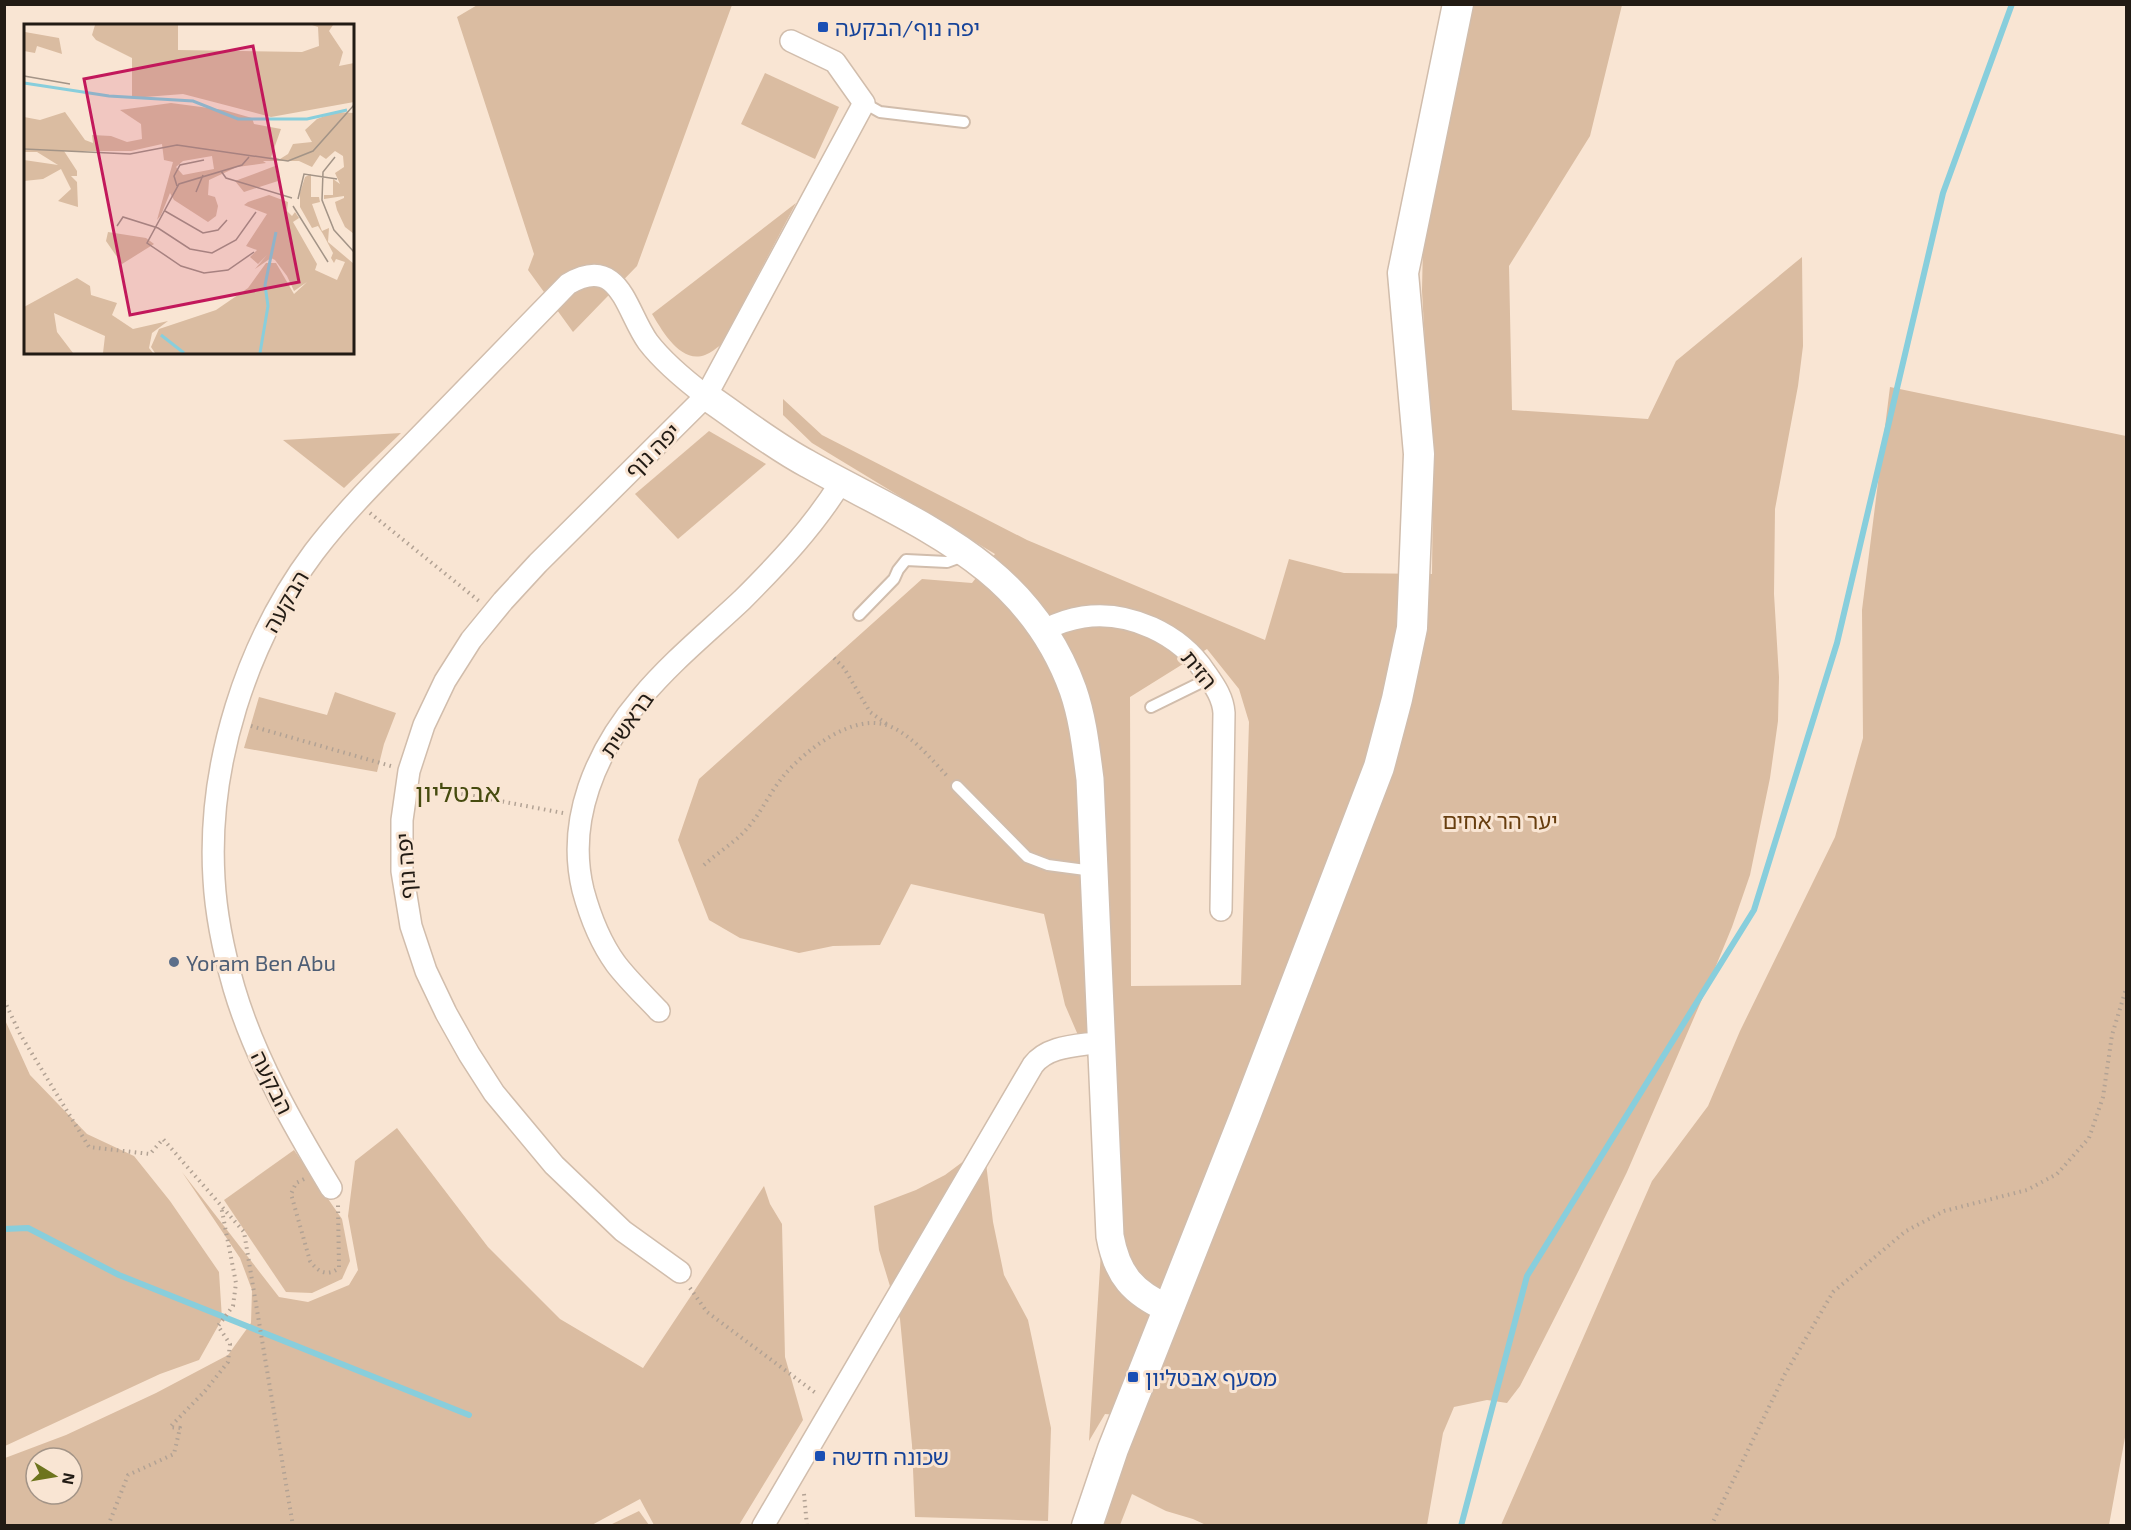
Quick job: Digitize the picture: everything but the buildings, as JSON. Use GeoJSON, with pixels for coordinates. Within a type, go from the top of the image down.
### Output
{"type":"FeatureCollection","features":[{"type":"Feature","properties":{"kind":"main road"},"geometry":{"type":"LineString","coordinates":[[1087,1526],[1102,1478],[1379,767],[1397,699],[1412,628],[1419,454],[1403,273],[1458,4]]}},
{"type":"Feature","properties":{"kind":"street"},"geometry":{"type":"LineString","coordinates":[[791,41],[835,62],[864,104]]}},
{"type":"Feature","properties":{"kind":"street","name":"יפה נוף"},"geometry":{"type":"LineString","coordinates":[[680,1272],[623,1232],[554,1165],[494,1093],[463,1044],[426,971],[411,926],[402,871],[402,820],[408,777],[424,725],[445,681],[471,640],[538,563],[706,396],[864,104]]}},
{"type":"Feature","properties":{"kind":"street","name":"הבקעה"},"geometry":{"type":"LineString","coordinates":[[326,1180],[277,1092],[254,1042],[235,990],[221,936],[214,880],[214,821],[223,759],[233,721],[258,650],[292,585],[312,555],[356,501],[568,284],[586,276],[603,277],[619,288],[646,340],[678,373],[706,396]]}},
{"type":"Feature","properties":{"kind":"street"},"geometry":{"type":"LineString","coordinates":[[706,396],[781,448],[918,523],[986,566],[1014,592],[1044,630],[1058,654],[1074,691],[1084,733],[1090,779],[1110,1236],[1120,1269],[1131,1284],[1148,1299],[1169,1309]]}},
{"type":"Feature","properties":{"kind":"street","name":"בראשית"},"geometry":{"type":"LineString","coordinates":[[659,1011],[616,964],[590,916],[578,869],[579,823],[591,779],[612,737],[641,698],[786,555],[825,508],[841,482]]}},
{"type":"Feature","properties":{"kind":"street","name":"הזית"},"geometry":{"type":"LineString","coordinates":[[1044,630],[1062,621],[1084,616],[1108,616],[1132,620],[1156,629],[1179,644],[1200,664],[1210,678],[1219,693],[1224,710],[1221,910]]}},
{"type":"Feature","properties":{"kind":"street"},"geometry":{"type":"LineString","coordinates":[[763,1526],[1036,1062],[1042,1055],[1052,1050],[1101,1042]]}},
{"type":"Feature","properties":{"kind":"lane"},"geometry":{"type":"LineString","coordinates":[[864,104],[880,112],[964,122]]}},
{"type":"Feature","properties":{"kind":"lane"},"geometry":{"type":"LineString","coordinates":[[859,615],[894,579],[906,560],[947,562],[969,554]]}},
{"type":"Feature","properties":{"kind":"lane"},"geometry":{"type":"LineString","coordinates":[[1151,707],[1210,678]]}},
{"type":"Feature","properties":{"kind":"lane"},"geometry":{"type":"LineString","coordinates":[[957,786],[1027,857],[1048,865],[1094,871]]}},
{"type":"Feature","properties":{"kind":"path"},"geometry":{"type":"LineString","coordinates":[[356,501],[493,613]]}},
{"type":"Feature","properties":{"kind":"path"},"geometry":{"type":"LineString","coordinates":[[834,658],[844,668],[870,712],[922,750],[957,786]]}},
{"type":"Feature","properties":{"kind":"path"},"geometry":{"type":"LineString","coordinates":[[233,721],[408,777],[581,816]]}},
{"type":"Feature","properties":{"kind":"path"},"geometry":{"type":"LineString","coordinates":[[704,865],[743,833],[784,774],[800,758],[854,724],[869,722],[889,726]]}},
{"type":"Feature","properties":{"kind":"path"},"geometry":{"type":"LineString","coordinates":[[1711,1526],[1785,1374],[1833,1292],[1906,1231],[1944,1211],[2027,1190],[2057,1174],[2089,1137],[2103,1097],[2112,1035],[2127,989]]}},
{"type":"Feature","properties":{"kind":"path"},"geometry":{"type":"LineString","coordinates":[[4,1000],[20,1034],[89,1147],[150,1154],[163,1139],[244,1232],[293,1526]]}},
{"type":"Feature","properties":{"kind":"path"},"geometry":{"type":"LineString","coordinates":[[326,1180],[338,1199],[339,1268],[333,1272],[324,1273],[317,1270],[310,1261],[291,1194],[296,1183],[326,1180]]}},
{"type":"Feature","properties":{"kind":"path"},"geometry":{"type":"LineString","coordinates":[[108,1526],[128,1475],[174,1454],[180,1428],[170,1427],[228,1362],[230,1344],[218,1326],[233,1306],[236,1283],[220,1206]]}},
{"type":"Feature","properties":{"kind":"path"},"geometry":{"type":"LineString","coordinates":[[680,1272],[707,1312],[834,1406]]}},
{"type":"Feature","properties":{"kind":"green space"},"geometry":{"type":"Polygon","coordinates":[[[479,4],[732,5],[637,266],[573,332],[528,270],[534,254],[457,17],[479,4]]]}},
{"type":"Feature","properties":{"kind":"green space","name":"יער הר אחים"},"geometry":{"type":"Polygon","coordinates":[[[1474,5],[1622,5],[1590,136],[1509,266],[1512,410],[1648,419],[1676,361],[1802,257],[1803,346],[1798,386],[1775,509],[1774,594],[1779,677],[1778,721],[1770,778],[1750,875],[1706,990],[1627,1172],[1520,1386],[1507,1403],[1487,1400],[1454,1407],[1443,1433],[1427,1525],[1206,1525],[1166,1511],[1132,1494],[1120,1525],[1075,1525],[1085,1494],[1092,1459],[1116,1415],[1105,1414],[1089,1441],[1105,1189],[1093,1070],[1065,1005],[1044,914],[911,884],[880,945],[833,946],[799,953],[740,938],[709,920],[678,840],[699,779],[922,579],[972,583],[995,554],[812,443],[783,415],[783,399],[822,435],[1027,540],[1265,640],[1289,559],[1344,573],[1432,574],[1433,486],[1422,291],[1423,244],[1449,105],[1474,5]],[[1207,649],[1130,697],[1131,986],[1241,985],[1249,722],[1239,689],[1207,649]]]}},
{"type":"Feature","properties":{"kind":"green space"},"geometry":{"type":"Polygon","coordinates":[[[765,73],[839,107],[815,159],[741,124],[765,73]]]}},
{"type":"Feature","properties":{"kind":"green space"},"geometry":{"type":"Polygon","coordinates":[[[796,203],[721,345],[707,354],[696,356],[688,355],[680,350],[673,344],[652,314],[796,203]]]}},
{"type":"Feature","properties":{"kind":"green space"},"geometry":{"type":"Polygon","coordinates":[[[1890,387],[2126,436],[2126,1432],[2109,1525],[1501,1525],[1652,1181],[1708,1106],[1740,1031],[1835,837],[1863,738],[1862,610],[1890,387]]]}},
{"type":"Feature","properties":{"kind":"green space"},"geometry":{"type":"Polygon","coordinates":[[[709,431],[766,464],[678,539],[635,494],[709,431]]]}},
{"type":"Feature","properties":{"kind":"green space"},"geometry":{"type":"Polygon","coordinates":[[[401,433],[344,488],[283,440],[401,433]]]}},
{"type":"Feature","properties":{"kind":"green space"},"geometry":{"type":"Polygon","coordinates":[[[335,692],[396,713],[384,744],[377,772],[244,748],[259,697],[327,715],[335,692]]]}},
{"type":"Feature","properties":{"kind":"green space"},"geometry":{"type":"Polygon","coordinates":[[[5,1020],[30,1075],[87,1134],[134,1156],[170,1201],[219,1272],[222,1319],[199,1360],[160,1374],[5,1446],[5,1020]]]}},
{"type":"Feature","properties":{"kind":"green space"},"geometry":{"type":"Polygon","coordinates":[[[397,1128],[488,1247],[560,1319],[643,1368],[764,1186],[770,1204],[782,1224],[785,1357],[803,1420],[739,1525],[654,1525],[640,1499],[590,1526],[5,1525],[5,1458],[24,1451],[24,1506],[84,1506],[84,1446],[37,1446],[66,1435],[156,1393],[228,1355],[251,1323],[252,1290],[240,1258],[182,1172],[279,1297],[308,1302],[349,1285],[358,1270],[348,1216],[355,1161],[397,1128]]]}},
{"type":"Feature","properties":{"kind":"green space"},"geometry":{"type":"Polygon","coordinates":[[[984,1146],[993,1222],[1004,1275],[1028,1320],[1051,1428],[1048,1521],[915,1517],[912,1445],[900,1319],[879,1250],[874,1206],[916,1190],[945,1175],[984,1146]]]}},
{"type":"Feature","properties":{"kind":"green space"},"geometry":{"type":"Polygon","coordinates":[[[294,1150],[342,1219],[350,1261],[342,1279],[312,1293],[286,1292],[224,1200],[294,1150]]]}},
{"type":"Feature","properties":{"kind":"green space"},"geometry":{"type":"Polygon","coordinates":[[[639,1511],[649,1525],[610,1525],[639,1511]]]}},
{"type":"Feature","properties":{"kind":"waterway"},"geometry":{"type":"LineString","coordinates":[[1461,1526],[1527,1276],[1754,910],[1837,643],[1943,193],[2012,4]]}},
{"type":"Feature","properties":{"kind":"waterway"},"geometry":{"type":"LineString","coordinates":[[4,1229],[28,1228],[119,1275],[469,1415]]}},
{"type":"Feature","properties":{"kind":"place","name":"יפה נוף/הבקעה"},"geometry":{"type":"Point","coordinates":[823,27]}},
{"type":"Feature","properties":{"kind":"place","name":"Yoram Ben Abu"},"geometry":{"type":"Point","coordinates":[174,962]}},
{"type":"Feature","properties":{"kind":"place","name":"מסעף אבטליון"},"geometry":{"type":"Point","coordinates":[1133,1377]}},
{"type":"Feature","properties":{"kind":"place","name":"שכונה חדשה"},"geometry":{"type":"Point","coordinates":[820,1456]}},
{"type":"Feature","properties":{"kind":"district","name":"אבטליון"},"geometry":{"type":"Point","coordinates":[458,791]}}]}
